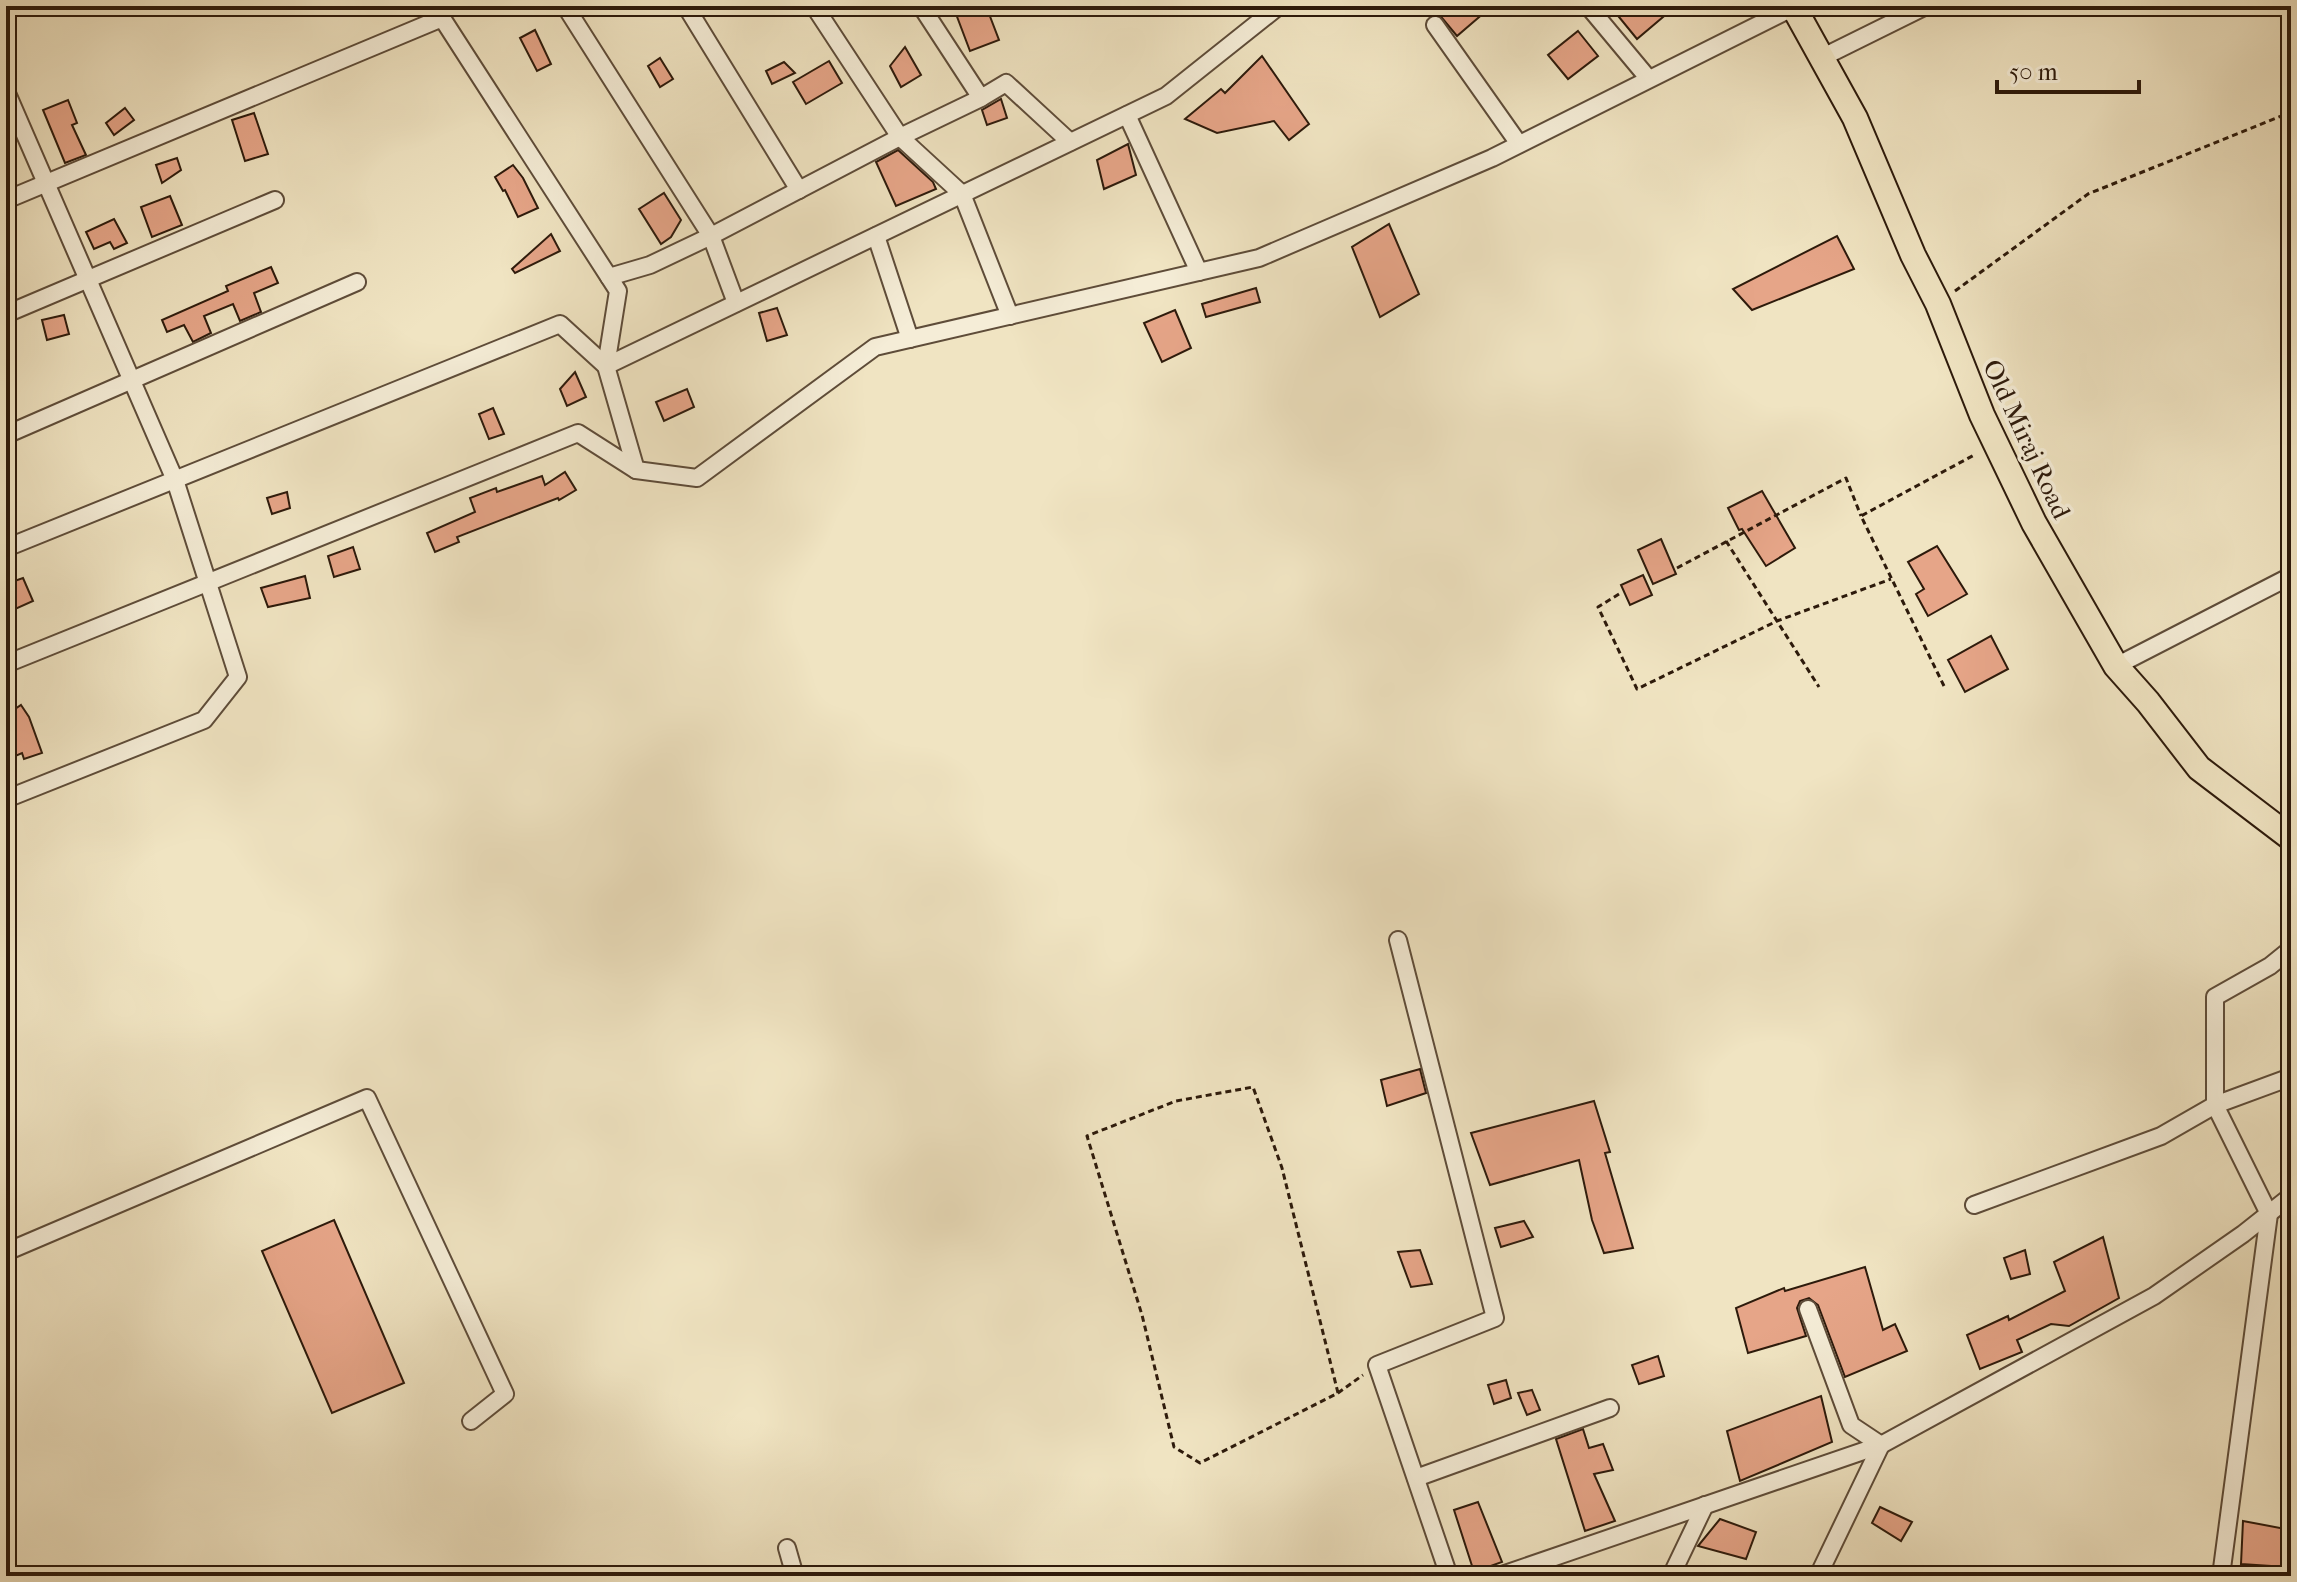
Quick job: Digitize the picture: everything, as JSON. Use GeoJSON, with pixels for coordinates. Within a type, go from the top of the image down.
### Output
{"type":"FeatureCollection","features":[{"type":"Feature","properties":{"kind":"main road","name":"Old Miraj Road"},"geometry":{"type":"LineString","coordinates":[[1794,6],[1855,118],[1913,255],[1938,304],[1982,415],[2034,523],[2116,666],[2199,768],[2291,838]]}},
{"type":"Feature","properties":{"kind":"street"},"geometry":{"type":"LineString","coordinates":[[565,6],[711,236],[736,303]]}},
{"type":"Feature","properties":{"kind":"street"},"geometry":{"type":"LineString","coordinates":[[686,6],[799,190]]}},
{"type":"Feature","properties":{"kind":"street"},"geometry":{"type":"LineString","coordinates":[[814,6],[900,137],[962,194],[1010,316]]}},
{"type":"Feature","properties":{"kind":"street"},"geometry":{"type":"LineString","coordinates":[[921,6],[981,98]]}},
{"type":"Feature","properties":{"kind":"street"},"geometry":{"type":"LineString","coordinates":[[606,366],[1166,96],[1279,6]]}},
{"type":"Feature","properties":{"kind":"street"},"geometry":{"type":"LineString","coordinates":[[1588,6],[1648,78]]}},
{"type":"Feature","properties":{"kind":"street"},"geometry":{"type":"LineString","coordinates":[[6,664],[578,433],[636,470],[697,478],[875,347],[1259,258],[1519,144],[1794,6]]}},
{"type":"Feature","properties":{"kind":"street"},"geometry":{"type":"LineString","coordinates":[[1821,58],[1926,6]]}},
{"type":"Feature","properties":{"kind":"street"},"geometry":{"type":"LineString","coordinates":[[6,200],[440,12],[618,291],[606,366],[636,470]]}},
{"type":"Feature","properties":{"kind":"street"},"geometry":{"type":"LineString","coordinates":[[1435,25],[1519,144]]}},
{"type":"Feature","properties":{"kind":"street"},"geometry":{"type":"LineString","coordinates":[[609,277],[650,265],[711,236],[1006,83],[1070,142]]}},
{"type":"Feature","properties":{"kind":"street"},"geometry":{"type":"LineString","coordinates":[[6,91],[175,480],[238,677],[204,720],[6,799]]}},
{"type":"Feature","properties":{"kind":"street"},"geometry":{"type":"LineString","coordinates":[[1127,115],[1199,272]]}},
{"type":"Feature","properties":{"kind":"street"},"geometry":{"type":"LineString","coordinates":[[6,314],[275,200]]}},
{"type":"Feature","properties":{"kind":"street"},"geometry":{"type":"LineString","coordinates":[[876,236],[910,339]]}},
{"type":"Feature","properties":{"kind":"street"},"geometry":{"type":"LineString","coordinates":[[7,432],[357,282]]}},
{"type":"Feature","properties":{"kind":"street"},"geometry":{"type":"LineString","coordinates":[[6,548],[560,324],[606,366]]}},
{"type":"Feature","properties":{"kind":"street"},"geometry":{"type":"LineString","coordinates":[[2116,666],[2291,576]]}},
{"type":"Feature","properties":{"kind":"street"},"geometry":{"type":"LineString","coordinates":[[1398,940],[1495,1318],[1377,1365],[1449,1576]]}},
{"type":"Feature","properties":{"kind":"street"},"geometry":{"type":"LineString","coordinates":[[2221,1576],[2269,1214],[2215,1105],[2215,997],[2270,966],[2291,949]]}},
{"type":"Feature","properties":{"kind":"street"},"geometry":{"type":"LineString","coordinates":[[1974,1205],[2161,1136],[2215,1105],[2291,1077]]}},
{"type":"Feature","properties":{"kind":"street"},"geometry":{"type":"LineString","coordinates":[[6,1252],[367,1098],[505,1394],[471,1421]]}},
{"type":"Feature","properties":{"kind":"street"},"geometry":{"type":"LineString","coordinates":[[1499,1576],[1881,1445],[2154,1296],[2291,1196]]}},
{"type":"Feature","properties":{"kind":"street"},"geometry":{"type":"LineString","coordinates":[[1808,1309],[1851,1425],[1881,1445]]}},
{"type":"Feature","properties":{"kind":"street"},"geometry":{"type":"LineString","coordinates":[[1416,1478],[1610,1408]]}},
{"type":"Feature","properties":{"kind":"street"},"geometry":{"type":"LineString","coordinates":[[1818,1576],[1881,1445]]}},
{"type":"Feature","properties":{"kind":"street"},"geometry":{"type":"LineString","coordinates":[[1671,1576],[1705,1505]]}},
{"type":"Feature","properties":{"kind":"street"},"geometry":{"type":"LineString","coordinates":[[787,1548],[795,1576]]}},
{"type":"Feature","properties":{"kind":"path"},"geometry":{"type":"LineString","coordinates":[[1938,304],[2088,194],[2291,112]]}},
{"type":"Feature","properties":{"kind":"path"},"geometry":{"type":"LineString","coordinates":[[1861,516],[1997,443]]}},
{"type":"Feature","properties":{"kind":"path"},"geometry":{"type":"LineString","coordinates":[[1677,568],[1846,478],[1861,516],[1944,686]]}},
{"type":"Feature","properties":{"kind":"path"},"geometry":{"type":"LineString","coordinates":[[1726,541],[1819,687]]}},
{"type":"Feature","properties":{"kind":"path"},"geometry":{"type":"LineString","coordinates":[[1619,594],[1598,607],[1637,689],[1777,621],[1891,579]]}},
{"type":"Feature","properties":{"kind":"path"},"geometry":{"type":"LineString","coordinates":[[1338,1393],[1282,1168],[1253,1087],[1176,1101],[1087,1136],[1142,1315],[1174,1447],[1200,1463],[1338,1393],[1377,1365]]}},
{"type":"Feature","properties":{"kind":"building"},"geometry":{"type":"Polygon","coordinates":[[[953,6],[986,6],[999,40],[970,51],[953,6]]]}},
{"type":"Feature","properties":{"kind":"building"},"geometry":{"type":"Polygon","coordinates":[[[1432,6],[1492,6],[1457,36],[1432,6]]]}},
{"type":"Feature","properties":{"kind":"building"},"geometry":{"type":"Polygon","coordinates":[[[1610,6],[1676,6],[1637,39],[1610,6]]]}},
{"type":"Feature","properties":{"kind":"building"},"geometry":{"type":"Polygon","coordinates":[[[535,30],[551,64],[537,71],[520,38],[535,30]]]}},
{"type":"Feature","properties":{"kind":"building"},"geometry":{"type":"Polygon","coordinates":[[[1578,31],[1598,56],[1568,79],[1548,55],[1578,31]]]}},
{"type":"Feature","properties":{"kind":"building"},"geometry":{"type":"Polygon","coordinates":[[[905,47],[921,75],[901,87],[890,66],[905,47]]]}},
{"type":"Feature","properties":{"kind":"building"},"geometry":{"type":"Polygon","coordinates":[[[1262,56],[1309,124],[1289,140],[1274,121],[1217,133],[1185,119],[1221,89],[1225,93],[1262,56]]]}},
{"type":"Feature","properties":{"kind":"building"},"geometry":{"type":"Polygon","coordinates":[[[660,58],[673,79],[660,87],[648,66],[660,58]]]}},
{"type":"Feature","properties":{"kind":"building"},"geometry":{"type":"Polygon","coordinates":[[[829,61],[842,83],[806,104],[793,82],[829,61]]]}},
{"type":"Feature","properties":{"kind":"building"},"geometry":{"type":"Polygon","coordinates":[[[784,62],[795,73],[772,84],[766,71],[784,62]]]}},
{"type":"Feature","properties":{"kind":"building"},"geometry":{"type":"Polygon","coordinates":[[[1001,99],[1007,118],[987,125],[982,110],[1001,99]]]}},
{"type":"Feature","properties":{"kind":"building"},"geometry":{"type":"Polygon","coordinates":[[[68,100],[77,123],[72,125],[86,155],[65,163],[43,110],[68,100]]]}},
{"type":"Feature","properties":{"kind":"building"},"geometry":{"type":"Polygon","coordinates":[[[125,108],[134,120],[114,135],[106,123],[125,108]]]}},
{"type":"Feature","properties":{"kind":"building"},"geometry":{"type":"Polygon","coordinates":[[[254,113],[268,154],[245,161],[232,120],[254,113]]]}},
{"type":"Feature","properties":{"kind":"building"},"geometry":{"type":"Polygon","coordinates":[[[1128,144],[1136,175],[1104,189],[1097,160],[1128,144]]]}},
{"type":"Feature","properties":{"kind":"building"},"geometry":{"type":"Polygon","coordinates":[[[898,150],[933,182],[936,189],[896,206],[876,162],[898,150]]]}},
{"type":"Feature","properties":{"kind":"building"},"geometry":{"type":"Polygon","coordinates":[[[177,158],[181,170],[162,183],[156,165],[177,158]]]}},
{"type":"Feature","properties":{"kind":"building"},"geometry":{"type":"Polygon","coordinates":[[[513,165],[538,208],[518,217],[495,177],[513,165]]]}},
{"type":"Feature","properties":{"kind":"building"},"geometry":{"type":"Polygon","coordinates":[[[664,193],[681,220],[671,237],[661,244],[639,209],[664,193]]]}},
{"type":"Feature","properties":{"kind":"building"},"geometry":{"type":"Polygon","coordinates":[[[170,196],[182,225],[152,237],[141,207],[170,196]]]}},
{"type":"Feature","properties":{"kind":"building"},"geometry":{"type":"Polygon","coordinates":[[[114,219],[127,243],[114,249],[110,242],[94,249],[86,232],[114,219]]]}},
{"type":"Feature","properties":{"kind":"building"},"geometry":{"type":"Polygon","coordinates":[[[1389,224],[1419,294],[1380,317],[1352,247],[1389,224]]]}},
{"type":"Feature","properties":{"kind":"building"},"geometry":{"type":"Polygon","coordinates":[[[551,234],[560,251],[515,273],[512,269],[551,234]]]}},
{"type":"Feature","properties":{"kind":"building"},"geometry":{"type":"Polygon","coordinates":[[[1837,236],[1854,269],[1752,310],[1733,289],[1837,236]]]}},
{"type":"Feature","properties":{"kind":"building"},"geometry":{"type":"Polygon","coordinates":[[[271,267],[278,283],[254,293],[261,312],[240,321],[233,304],[204,316],[211,333],[193,342],[184,325],[167,332],[162,320],[228,291],[226,286],[271,267]]]}},
{"type":"Feature","properties":{"kind":"building"},"geometry":{"type":"Polygon","coordinates":[[[1256,288],[1260,302],[1206,317],[1202,304],[1256,288]]]}},
{"type":"Feature","properties":{"kind":"building"},"geometry":{"type":"Polygon","coordinates":[[[777,308],[787,335],[767,341],[759,313],[777,308]]]}},
{"type":"Feature","properties":{"kind":"building"},"geometry":{"type":"Polygon","coordinates":[[[1175,310],[1191,348],[1162,362],[1144,323],[1175,310]]]}},
{"type":"Feature","properties":{"kind":"building"},"geometry":{"type":"Polygon","coordinates":[[[64,315],[69,334],[47,340],[42,320],[64,315]]]}},
{"type":"Feature","properties":{"kind":"building"},"geometry":{"type":"Polygon","coordinates":[[[575,372],[586,397],[567,406],[560,389],[575,372]]]}},
{"type":"Feature","properties":{"kind":"building"},"geometry":{"type":"Polygon","coordinates":[[[687,389],[694,407],[664,421],[656,402],[687,389]]]}},
{"type":"Feature","properties":{"kind":"building"},"geometry":{"type":"Polygon","coordinates":[[[493,408],[504,434],[489,439],[479,414],[493,408]]]}},
{"type":"Feature","properties":{"kind":"building"},"geometry":{"type":"Polygon","coordinates":[[[565,472],[576,490],[559,500],[457,537],[459,542],[435,552],[427,533],[475,512],[470,498],[542,476],[545,485],[565,472]]]}},
{"type":"Feature","properties":{"kind":"building"},"geometry":{"type":"Polygon","coordinates":[[[1762,491],[1795,548],[1766,566],[1742,529],[1739,530],[1728,508],[1762,491]]]}},
{"type":"Feature","properties":{"kind":"building"},"geometry":{"type":"Polygon","coordinates":[[[287,492],[290,508],[272,514],[267,498],[287,492]]]}},
{"type":"Feature","properties":{"kind":"building"},"geometry":{"type":"Polygon","coordinates":[[[1661,539],[1676,574],[1653,584],[1638,550],[1661,539]]]}},
{"type":"Feature","properties":{"kind":"building"},"geometry":{"type":"Polygon","coordinates":[[[1937,546],[1967,594],[1928,616],[1916,594],[1924,589],[1908,562],[1937,546]]]}},
{"type":"Feature","properties":{"kind":"building"},"geometry":{"type":"Polygon","coordinates":[[[353,547],[360,569],[334,577],[328,556],[353,547]]]}},
{"type":"Feature","properties":{"kind":"building"},"geometry":{"type":"Polygon","coordinates":[[[1643,575],[1652,595],[1630,605],[1621,585],[1643,575]]]}},
{"type":"Feature","properties":{"kind":"building"},"geometry":{"type":"Polygon","coordinates":[[[305,576],[310,598],[268,607],[261,588],[305,576]]]}},
{"type":"Feature","properties":{"kind":"building"},"geometry":{"type":"Polygon","coordinates":[[[23,578],[33,601],[13,610],[6,584],[23,578]]]}},
{"type":"Feature","properties":{"kind":"building"},"geometry":{"type":"Polygon","coordinates":[[[1991,636],[2008,669],[1965,692],[1948,660],[1991,636]]]}},
{"type":"Feature","properties":{"kind":"building"},"geometry":{"type":"Polygon","coordinates":[[[21,705],[29,717],[42,753],[24,759],[22,753],[6,760],[6,715],[21,705]]]}},
{"type":"Feature","properties":{"kind":"building"},"geometry":{"type":"Polygon","coordinates":[[[1420,1069],[1426,1093],[1387,1106],[1381,1080],[1420,1069]]]}},
{"type":"Feature","properties":{"kind":"building"},"geometry":{"type":"Polygon","coordinates":[[[1594,1101],[1610,1152],[1605,1153],[1633,1248],[1604,1253],[1592,1220],[1579,1160],[1490,1185],[1471,1133],[1594,1101]]]}},
{"type":"Feature","properties":{"kind":"building"},"geometry":{"type":"Polygon","coordinates":[[[334,1220],[404,1383],[332,1413],[262,1251],[334,1220]]]}},
{"type":"Feature","properties":{"kind":"building"},"geometry":{"type":"Polygon","coordinates":[[[1524,1221],[1533,1237],[1501,1247],[1495,1228],[1524,1221]]]}},
{"type":"Feature","properties":{"kind":"building"},"geometry":{"type":"Polygon","coordinates":[[[2103,1237],[2119,1298],[2069,1326],[2051,1324],[2017,1340],[2022,1352],[1980,1369],[1967,1335],[2008,1316],[2009,1320],[2065,1291],[2054,1262],[2103,1237]]]}},
{"type":"Feature","properties":{"kind":"building"},"geometry":{"type":"Polygon","coordinates":[[[1420,1250],[1432,1284],[1411,1287],[1398,1252],[1420,1250]]]}},
{"type":"Feature","properties":{"kind":"building"},"geometry":{"type":"Polygon","coordinates":[[[2025,1250],[2030,1274],[2011,1279],[2004,1258],[2025,1250]]]}},
{"type":"Feature","properties":{"kind":"building"},"geometry":{"type":"Polygon","coordinates":[[[1865,1267],[1883,1330],[1895,1324],[1907,1351],[1845,1377],[1818,1305],[1809,1298],[1800,1301],[1797,1308],[1806,1336],[1748,1353],[1736,1308],[1784,1288],[1785,1291],[1865,1267]]]}},
{"type":"Feature","properties":{"kind":"building"},"geometry":{"type":"Polygon","coordinates":[[[1658,1356],[1664,1376],[1639,1384],[1632,1365],[1658,1356]]]}},
{"type":"Feature","properties":{"kind":"building"},"geometry":{"type":"Polygon","coordinates":[[[1506,1380],[1511,1398],[1494,1404],[1488,1385],[1506,1380]]]}},
{"type":"Feature","properties":{"kind":"building"},"geometry":{"type":"Polygon","coordinates":[[[1532,1390],[1540,1410],[1527,1415],[1518,1393],[1532,1390]]]}},
{"type":"Feature","properties":{"kind":"building"},"geometry":{"type":"Polygon","coordinates":[[[1821,1396],[1832,1442],[1740,1481],[1727,1431],[1821,1396]]]}},
{"type":"Feature","properties":{"kind":"building"},"geometry":{"type":"Polygon","coordinates":[[[1583,1429],[1589,1448],[1603,1444],[1613,1470],[1594,1474],[1615,1521],[1585,1531],[1556,1439],[1583,1429]]]}},
{"type":"Feature","properties":{"kind":"building"},"geometry":{"type":"Polygon","coordinates":[[[1478,1502],[1502,1562],[1474,1572],[1454,1510],[1478,1502]]]}},
{"type":"Feature","properties":{"kind":"building"},"geometry":{"type":"Polygon","coordinates":[[[1880,1507],[1912,1522],[1901,1541],[1872,1523],[1880,1507]]]}},
{"type":"Feature","properties":{"kind":"building"},"geometry":{"type":"Polygon","coordinates":[[[1720,1519],[1756,1532],[1746,1559],[1698,1546],[1720,1519]]]}},
{"type":"Feature","properties":{"kind":"building"},"geometry":{"type":"Polygon","coordinates":[[[2243,1521],[2291,1530],[2291,1572],[2269,1570],[2270,1566],[2241,1564],[2243,1521]]]}}]}
